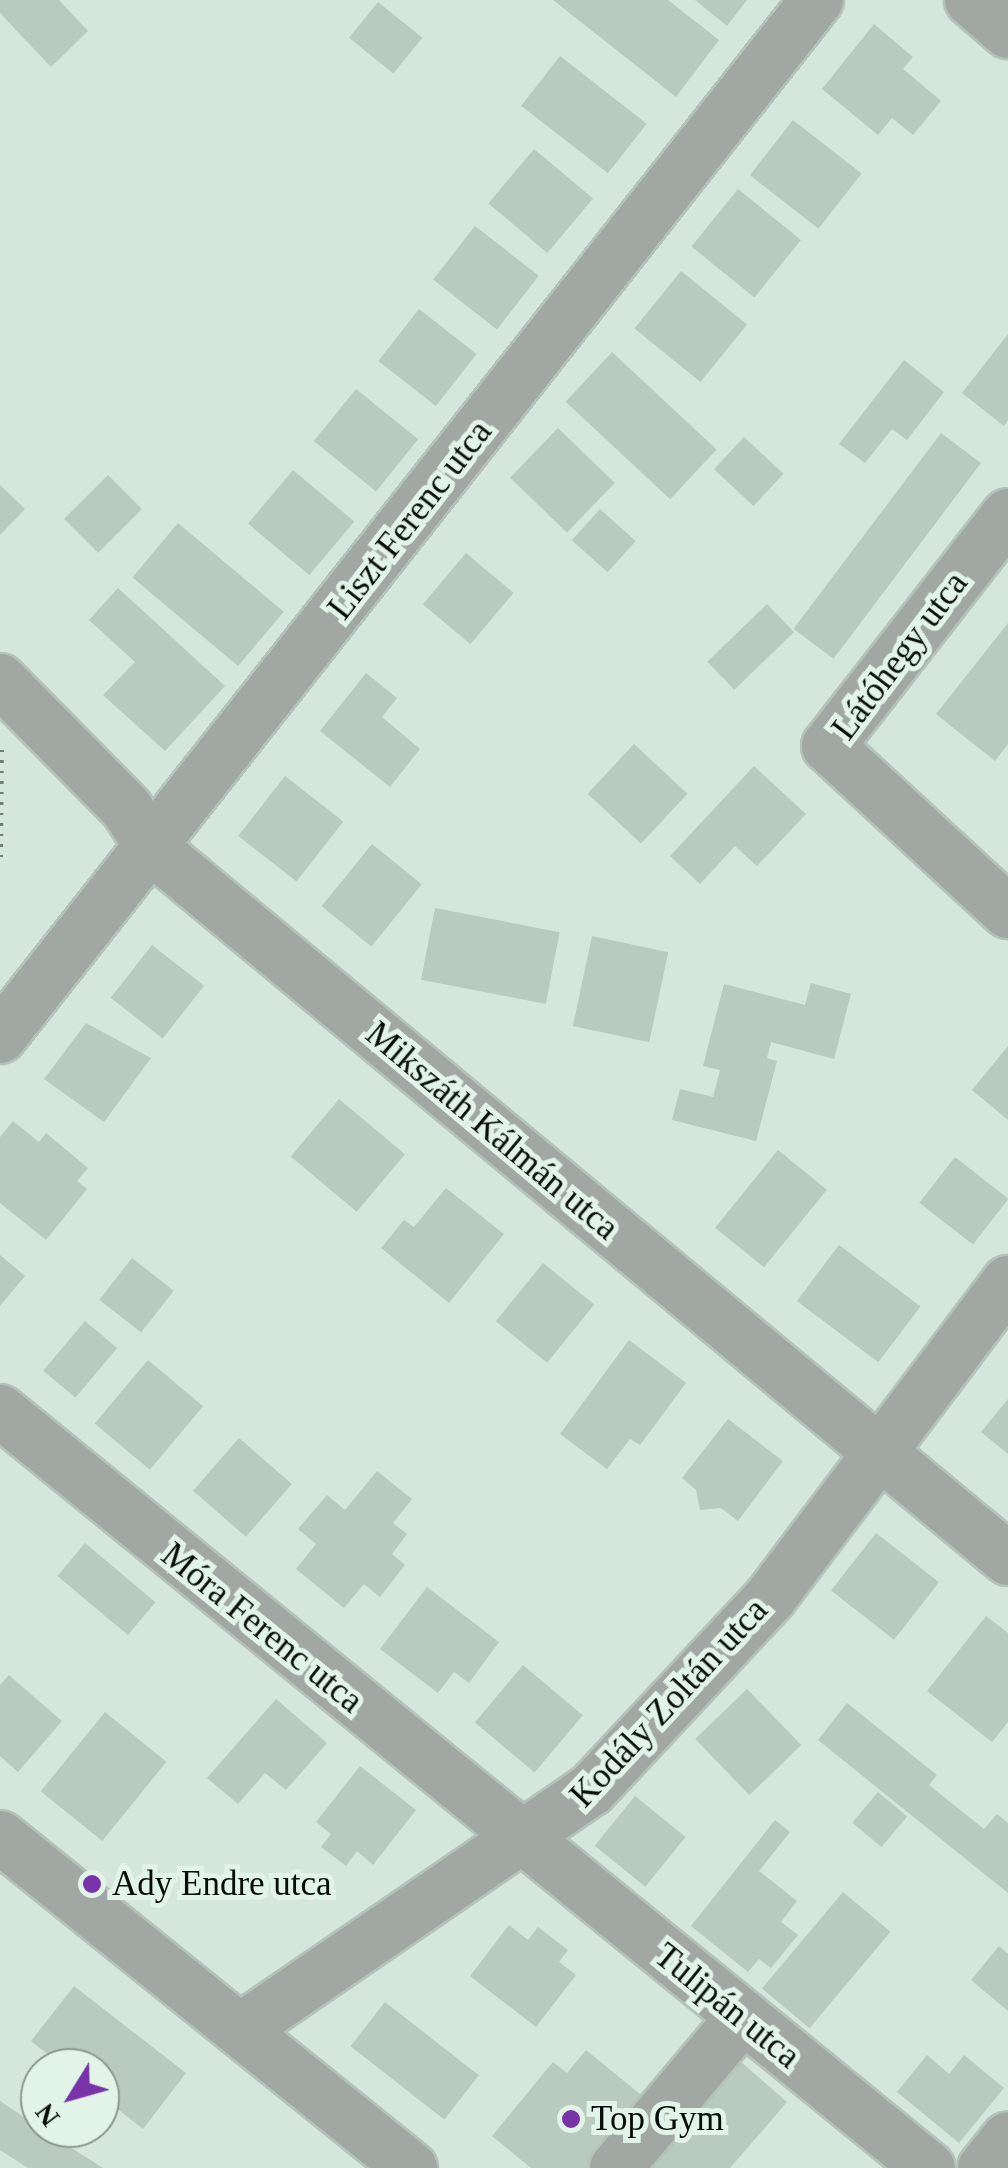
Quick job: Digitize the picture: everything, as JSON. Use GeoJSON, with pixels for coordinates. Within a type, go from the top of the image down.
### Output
{"type":"FeatureCollection","features":[{"type":"Feature","properties":{"kind":"street","name":"Liszt Ferenc utca"},"geometry":{"type":"LineString","coordinates":[[0,1037],[817,0]]}},
{"type":"Feature","properties":{"kind":"street"},"geometry":{"type":"LineString","coordinates":[[971,0],[1008,32]]}},
{"type":"Feature","properties":{"kind":"street","name":"Látóhegy utca"},"geometry":{"type":"LineString","coordinates":[[1008,515],[828,746],[1008,912]]}},
{"type":"Feature","properties":{"kind":"street","name":"Mikszáth Kálmán utca"},"geometry":{"type":"LineString","coordinates":[[0,680],[127,809],[152,848],[1008,1559]]}},
{"type":"Feature","properties":{"kind":"street","name":"Kodály Zoltán utca"},"geometry":{"type":"LineString","coordinates":[[240,2030],[525,1844],[591,1790],[737,1636],[1008,1282]]}},
{"type":"Feature","properties":{"kind":"street","name":"Móra Ferenc utca"},"geometry":{"type":"LineString","coordinates":[[0,1412],[525,1844]]}},
{"type":"Feature","properties":{"kind":"street"},"geometry":{"type":"LineString","coordinates":[[0,1837],[240,2030],[362,2151],[412,2168]]}},
{"type":"Feature","properties":{"kind":"street","name":"Tulipán utca"},"geometry":{"type":"LineString","coordinates":[[525,1844],[928,2168]]}},
{"type":"Feature","properties":{"kind":"street"},"geometry":{"type":"LineString","coordinates":[[616,2168],[742,2018]]}},
{"type":"Feature","properties":{"kind":"street"},"geometry":{"type":"LineString","coordinates":[[984,2168],[1008,2138]]}},
{"type":"Feature","properties":{"kind":"path"},"geometry":{"type":"LineString","coordinates":[[0,857],[1,742]]}},
{"type":"Feature","properties":{"kind":"building"},"geometry":{"type":"Polygon","coordinates":[[[0,0],[59,0],[88,31],[51,67],[0,13],[0,0]]]}},
{"type":"Feature","properties":{"kind":"building"},"geometry":{"type":"Polygon","coordinates":[[[553,0],[668,0],[719,40],[676,97],[553,0]]]}},
{"type":"Feature","properties":{"kind":"building"},"geometry":{"type":"Polygon","coordinates":[[[695,0],[747,0],[727,26],[695,0]]]}},
{"type":"Feature","properties":{"kind":"building"},"geometry":{"type":"Polygon","coordinates":[[[378,2],[422,38],[393,74],[349,38],[378,2]]]}},
{"type":"Feature","properties":{"kind":"building"},"geometry":{"type":"Polygon","coordinates":[[[874,24],[913,57],[903,69],[941,101],[913,135],[892,118],[878,135],[822,89],[874,24]]]}},
{"type":"Feature","properties":{"kind":"building"},"geometry":{"type":"Polygon","coordinates":[[[560,56],[647,124],[608,173],[521,106],[560,56]]]}},
{"type":"Feature","properties":{"kind":"building"},"geometry":{"type":"Polygon","coordinates":[[[793,120],[862,174],[818,229],[750,175],[793,120]]]}},
{"type":"Feature","properties":{"kind":"building"},"geometry":{"type":"Polygon","coordinates":[[[534,149],[593,198],[547,253],[488,203],[534,149]]]}},
{"type":"Feature","properties":{"kind":"building"},"geometry":{"type":"Polygon","coordinates":[[[738,189],[801,240],[754,297],[691,247],[738,189]]]}},
{"type":"Feature","properties":{"kind":"building"},"geometry":{"type":"Polygon","coordinates":[[[475,226],[539,276],[497,329],[433,280],[475,226]]]}},
{"type":"Feature","properties":{"kind":"building"},"geometry":{"type":"Polygon","coordinates":[[[681,271],[747,324],[700,382],[634,329],[681,271]]]}},
{"type":"Feature","properties":{"kind":"building"},"geometry":{"type":"Polygon","coordinates":[[[419,309],[477,354],[436,406],[378,361],[419,309]]]}},
{"type":"Feature","properties":{"kind":"building"},"geometry":{"type":"Polygon","coordinates":[[[1008,334],[1008,420],[1004,426],[962,393],[1008,334]]]}},
{"type":"Feature","properties":{"kind":"building"},"geometry":{"type":"Polygon","coordinates":[[[612,352],[717,450],[670,499],[566,402],[612,352]]]}},
{"type":"Feature","properties":{"kind":"building"},"geometry":{"type":"Polygon","coordinates":[[[904,360],[944,392],[907,440],[892,429],[865,463],[839,444],[904,360]]]}},
{"type":"Feature","properties":{"kind":"building"},"geometry":{"type":"Polygon","coordinates":[[[356,389],[418,439],[376,491],[314,441],[356,389]]]}},
{"type":"Feature","properties":{"kind":"building"},"geometry":{"type":"Polygon","coordinates":[[[558,428],[615,483],[567,533],[510,478],[558,428]]]}},
{"type":"Feature","properties":{"kind":"building"},"geometry":{"type":"Polygon","coordinates":[[[941,433],[981,463],[833,659],[794,629],[941,433]]]}},
{"type":"Feature","properties":{"kind":"building"},"geometry":{"type":"Polygon","coordinates":[[[744,437],[783,474],[753,506],[714,469],[744,437]]]}},
{"type":"Feature","properties":{"kind":"building"},"geometry":{"type":"Polygon","coordinates":[[[293,470],[354,521],[309,575],[248,524],[293,470]]]}},
{"type":"Feature","properties":{"kind":"building"},"geometry":{"type":"Polygon","coordinates":[[[108,475],[142,509],[98,553],[64,519],[108,475]]]}},
{"type":"Feature","properties":{"kind":"building"},"geometry":{"type":"Polygon","coordinates":[[[0,485],[25,509],[0,535],[0,485]]]}},
{"type":"Feature","properties":{"kind":"building"},"geometry":{"type":"Polygon","coordinates":[[[600,509],[636,541],[608,572],[572,540],[600,509]]]}},
{"type":"Feature","properties":{"kind":"building"},"geometry":{"type":"Polygon","coordinates":[[[178,523],[284,612],[238,666],[132,577],[178,523]]]}},
{"type":"Feature","properties":{"kind":"building"},"geometry":{"type":"Polygon","coordinates":[[[466,553],[513,593],[470,644],[423,604],[466,553]]]}},
{"type":"Feature","properties":{"kind":"building"},"geometry":{"type":"Polygon","coordinates":[[[118,588],[225,686],[165,751],[103,695],[135,662],[89,620],[118,588]]]}},
{"type":"Feature","properties":{"kind":"building"},"geometry":{"type":"Polygon","coordinates":[[[767,604],[794,632],[734,690],[707,662],[767,604]]]}},
{"type":"Feature","properties":{"kind":"building"},"geometry":{"type":"Polygon","coordinates":[[[1008,623],[1008,744],[995,761],[936,714],[1008,623]]]}},
{"type":"Feature","properties":{"kind":"building"},"geometry":{"type":"Polygon","coordinates":[[[366,673],[397,698],[382,717],[420,749],[390,787],[320,731],[366,673]]]}},
{"type":"Feature","properties":{"kind":"building"},"geometry":{"type":"Polygon","coordinates":[[[634,744],[687,794],[641,844],[588,794],[634,744]]]}},
{"type":"Feature","properties":{"kind":"building"},"geometry":{"type":"Polygon","coordinates":[[[754,766],[806,814],[757,866],[735,846],[700,884],[670,856],[754,766]]]}},
{"type":"Feature","properties":{"kind":"building"},"geometry":{"type":"Polygon","coordinates":[[[285,776],[343,822],[297,881],[238,836],[285,776]]]}},
{"type":"Feature","properties":{"kind":"building"},"geometry":{"type":"Polygon","coordinates":[[[372,844],[422,884],[371,946],[322,906],[372,844]]]}},
{"type":"Feature","properties":{"kind":"building"},"geometry":{"type":"Polygon","coordinates":[[[435,908],[560,932],[546,1004],[421,980],[435,908]]]}},
{"type":"Feature","properties":{"kind":"building"},"geometry":{"type":"Polygon","coordinates":[[[592,936],[668,952],[649,1042],[573,1026],[592,936]]]}},
{"type":"Feature","properties":{"kind":"building"},"geometry":{"type":"Polygon","coordinates":[[[152,945],[204,986],[163,1038],[111,998],[152,945]]]}},
{"type":"Feature","properties":{"kind":"building"},"geometry":{"type":"Polygon","coordinates":[[[811,983],[851,994],[834,1059],[771,1042],[767,1058],[777,1061],[756,1141],[672,1120],[680,1089],[713,1097],[720,1070],[703,1066],[724,984],[805,1005],[811,983]]]}},
{"type":"Feature","properties":{"kind":"building"},"geometry":{"type":"Polygon","coordinates":[[[86,1023],[151,1058],[104,1122],[44,1079],[86,1023]]]}},
{"type":"Feature","properties":{"kind":"building"},"geometry":{"type":"Polygon","coordinates":[[[1008,1046],[1008,1120],[972,1090],[1008,1046]]]}},
{"type":"Feature","properties":{"kind":"building"},"geometry":{"type":"Polygon","coordinates":[[[339,1099],[405,1154],[357,1212],[291,1156],[339,1099]]]}},
{"type":"Feature","properties":{"kind":"building"},"geometry":{"type":"Polygon","coordinates":[[[13,1121],[39,1142],[46,1133],[88,1168],[77,1181],[87,1189],[46,1240],[0,1203],[0,1137],[13,1121]]]}},
{"type":"Feature","properties":{"kind":"building"},"geometry":{"type":"Polygon","coordinates":[[[778,1150],[827,1190],[764,1267],[715,1228],[778,1150]]]}},
{"type":"Feature","properties":{"kind":"building"},"geometry":{"type":"Polygon","coordinates":[[[955,1157],[1008,1198],[973,1245],[919,1203],[955,1157]]]}},
{"type":"Feature","properties":{"kind":"building"},"geometry":{"type":"Polygon","coordinates":[[[446,1188],[504,1234],[449,1303],[381,1248],[404,1220],[414,1227],[446,1188]]]}},
{"type":"Feature","properties":{"kind":"building"},"geometry":{"type":"Polygon","coordinates":[[[839,1245],[920,1306],[878,1362],[797,1301],[839,1245]]]}},
{"type":"Feature","properties":{"kind":"building"},"geometry":{"type":"Polygon","coordinates":[[[0,1255],[25,1276],[0,1306],[0,1255]]]}},
{"type":"Feature","properties":{"kind":"building"},"geometry":{"type":"Polygon","coordinates":[[[132,1258],[174,1291],[141,1332],[99,1300],[132,1258]]]}},
{"type":"Feature","properties":{"kind":"building"},"geometry":{"type":"Polygon","coordinates":[[[543,1263],[594,1305],[547,1363],[496,1321],[543,1263]]]}},
{"type":"Feature","properties":{"kind":"building"},"geometry":{"type":"Polygon","coordinates":[[[85,1321],[117,1348],[75,1398],[43,1371],[85,1321]]]}},
{"type":"Feature","properties":{"kind":"building"},"geometry":{"type":"Polygon","coordinates":[[[629,1340],[686,1383],[640,1445],[630,1439],[607,1469],[560,1434],[629,1340]]]}},
{"type":"Feature","properties":{"kind":"building"},"geometry":{"type":"Polygon","coordinates":[[[148,1360],[203,1406],[150,1470],[95,1424],[148,1360]]]}},
{"type":"Feature","properties":{"kind":"building"},"geometry":{"type":"Polygon","coordinates":[[[1008,1399],[1008,1454],[981,1432],[1008,1399]]]}},
{"type":"Feature","properties":{"kind":"building"},"geometry":{"type":"Polygon","coordinates":[[[728,1419],[783,1461],[738,1521],[721,1508],[700,1510],[696,1490],[682,1478],[728,1419]]]}},
{"type":"Feature","properties":{"kind":"building"},"geometry":{"type":"Polygon","coordinates":[[[239,1438],[292,1484],[246,1537],[193,1491],[239,1438]]]}},
{"type":"Feature","properties":{"kind":"building"},"geometry":{"type":"Polygon","coordinates":[[[377,1471],[412,1499],[393,1523],[407,1534],[392,1554],[405,1565],[380,1597],[364,1584],[344,1608],[296,1569],[316,1544],[298,1529],[327,1495],[345,1510],[377,1471]]]}},
{"type":"Feature","properties":{"kind":"building"},"geometry":{"type":"Polygon","coordinates":[[[876,1533],[939,1582],[894,1640],[831,1591],[876,1533]]]}},
{"type":"Feature","properties":{"kind":"building"},"geometry":{"type":"Polygon","coordinates":[[[85,1543],[155,1602],[128,1635],[57,1576],[85,1543]]]}},
{"type":"Feature","properties":{"kind":"building"},"geometry":{"type":"Polygon","coordinates":[[[427,1587],[499,1642],[469,1683],[454,1672],[438,1693],[380,1649],[427,1587]]]}},
{"type":"Feature","properties":{"kind":"building"},"geometry":{"type":"Polygon","coordinates":[[[986,1616],[1008,1633],[1008,1722],[992,1742],[927,1691],[986,1616]]]}},
{"type":"Feature","properties":{"kind":"building"},"geometry":{"type":"Polygon","coordinates":[[[523,1665],[583,1715],[535,1773],[475,1722],[523,1665]]]}},
{"type":"Feature","properties":{"kind":"building"},"geometry":{"type":"Polygon","coordinates":[[[9,1675],[62,1721],[18,1772],[0,1756],[0,1685],[9,1675]]]}},
{"type":"Feature","properties":{"kind":"building"},"geometry":{"type":"Polygon","coordinates":[[[747,1689],[801,1745],[749,1795],[695,1739],[747,1689]]]}},
{"type":"Feature","properties":{"kind":"building"},"geometry":{"type":"Polygon","coordinates":[[[276,1699],[327,1743],[286,1790],[265,1773],[238,1804],[207,1778],[276,1699]]]}},
{"type":"Feature","properties":{"kind":"building"},"geometry":{"type":"Polygon","coordinates":[[[847,1703],[937,1775],[929,1785],[984,1829],[997,1814],[1008,1823],[1008,1893],[818,1740],[847,1703]]]}},
{"type":"Feature","properties":{"kind":"building"},"geometry":{"type":"Polygon","coordinates":[[[105,1712],[166,1762],[102,1841],[41,1791],[105,1712]]]}},
{"type":"Feature","properties":{"kind":"building"},"geometry":{"type":"Polygon","coordinates":[[[360,1766],[416,1810],[373,1865],[357,1851],[346,1866],[321,1847],[331,1834],[316,1822],[360,1766]]]}},
{"type":"Feature","properties":{"kind":"building"},"geometry":{"type":"Polygon","coordinates":[[[878,1792],[907,1816],[881,1847],[852,1823],[878,1792]]]}},
{"type":"Feature","properties":{"kind":"building"},"geometry":{"type":"Polygon","coordinates":[[[635,1796],[686,1837],[645,1887],[595,1846],[635,1796]]]}},
{"type":"Feature","properties":{"kind":"building"},"geometry":{"type":"Polygon","coordinates":[[[775,1820],[790,1832],[759,1871],[797,1901],[781,1922],[798,1935],[771,1968],[759,1959],[748,1972],[691,1926],[775,1820]]]}},
{"type":"Feature","properties":{"kind":"building"},"geometry":{"type":"Polygon","coordinates":[[[843,1892],[890,1932],[810,2028],[762,1989],[843,1892]]]}},
{"type":"Feature","properties":{"kind":"building"},"geometry":{"type":"Polygon","coordinates":[[[509,1925],[528,1940],[538,1927],[568,1950],[559,1962],[576,1975],[536,2027],[470,1976],[509,1925]]]}},
{"type":"Feature","properties":{"kind":"building"},"geometry":{"type":"Polygon","coordinates":[[[999,1946],[1008,1954],[1008,2011],[971,1980],[999,1946]]]}},
{"type":"Feature","properties":{"kind":"building"},"geometry":{"type":"Polygon","coordinates":[[[74,1986],[186,2073],[143,2129],[120,2111],[120,2048],[40,2048],[31,2041],[74,1986]]]}},
{"type":"Feature","properties":{"kind":"building"},"geometry":{"type":"Polygon","coordinates":[[[385,2002],[479,2075],[444,2119],[351,2046],[385,2002]]]}},
{"type":"Feature","properties":{"kind":"building","name":"Top Gym"},"geometry":{"type":"Polygon","coordinates":[[[586,2050],[651,2103],[597,2168],[531,2168],[492,2136],[553,2062],[567,2073],[586,2050]]]}},
{"type":"Feature","properties":{"kind":"building"},"geometry":{"type":"Polygon","coordinates":[[[732,2054],[787,2102],[730,2168],[634,2168],[732,2054]]]}},
{"type":"Feature","properties":{"kind":"building"},"geometry":{"type":"Polygon","coordinates":[[[927,2055],[949,2074],[964,2055],[1004,2088],[959,2143],[897,2092],[927,2055]]]}},
{"type":"Feature","properties":{"kind":"building"},"geometry":{"type":"Polygon","coordinates":[[[0,2101],[20,2114],[20,2148],[72,2148],[103,2168],[28,2168],[0,2150],[0,2101]]]}},
{"type":"Feature","properties":{"kind":"place","name":"Ady Endre utca"},"geometry":{"type":"Point","coordinates":[92,1884]}},
{"type":"Feature","properties":{"kind":"place","name":"Top Gym"},"geometry":{"type":"Point","coordinates":[571,2119]}}]}
